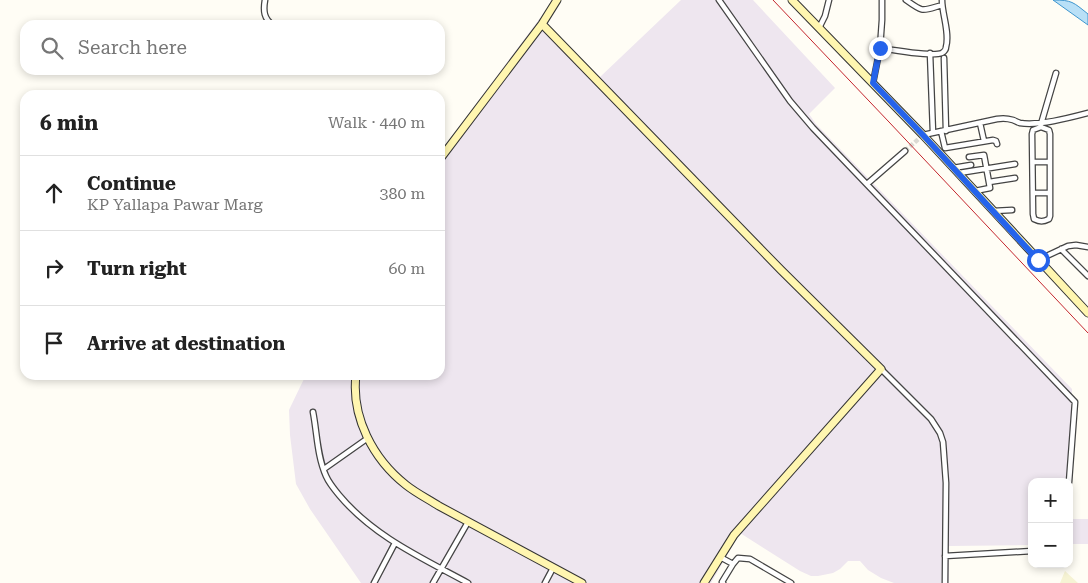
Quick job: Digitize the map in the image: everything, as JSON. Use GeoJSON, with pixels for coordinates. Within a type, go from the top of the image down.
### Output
{"type":"FeatureCollection","features":[{"type":"Feature","properties":{"kind":"street"},"geometry":{"type":"LineString","coordinates":[[265,0],[265,16],[268,20]]}},
{"type":"Feature","properties":{"kind":"street"},"geometry":{"type":"LineString","coordinates":[[445,152],[542,24],[557,0]]}},
{"type":"Feature","properties":{"kind":"street"},"geometry":{"type":"LineString","coordinates":[[719,0],[812,128],[1075,402],[1069,478]]}},
{"type":"Feature","properties":{"kind":"street"},"geometry":{"type":"LineString","coordinates":[[792,0],[923,135],[1038,260],[1087,308]]}},
{"type":"Feature","properties":{"kind":"street"},"geometry":{"type":"LineString","coordinates":[[819,28],[825,16],[829,0]]}},
{"type":"Feature","properties":{"kind":"street"},"geometry":{"type":"LineString","coordinates":[[873,83],[880,48],[882,0]]}},
{"type":"Feature","properties":{"kind":"street"},"geometry":{"type":"LineString","coordinates":[[880,48],[930,53],[942,52],[946,48],[947,39],[942,2],[923,10],[906,0]]}},
{"type":"Feature","properties":{"kind":"street"},"geometry":{"type":"LineString","coordinates":[[542,24],[781,270],[931,420],[940,433],[945,451],[945,583]]}},
{"type":"Feature","properties":{"kind":"street"},"geometry":{"type":"LineString","coordinates":[[930,53],[933,133]]}},
{"type":"Feature","properties":{"kind":"street"},"geometry":{"type":"LineString","coordinates":[[944,58],[945,148],[995,140],[997,144]]}},
{"type":"Feature","properties":{"kind":"street"},"geometry":{"type":"LineString","coordinates":[[1041,125],[1056,73]]}},
{"type":"Feature","properties":{"kind":"street"},"geometry":{"type":"LineString","coordinates":[[923,135],[1004,118],[1012,119],[1019,123],[1041,125],[1049,130],[1050,216],[1049,220],[1044,222],[1038,222],[1034,219],[1033,130],[1041,125],[1088,113]]}},
{"type":"Feature","properties":{"kind":"street"},"geometry":{"type":"LineString","coordinates":[[980,123],[984,141]]}},
{"type":"Feature","properties":{"kind":"street"},"geometry":{"type":"LineString","coordinates":[[867,184],[905,151]]}},
{"type":"Feature","properties":{"kind":"street"},"geometry":{"type":"LineString","coordinates":[[970,157],[984,155],[990,188],[975,191]]}},
{"type":"Feature","properties":{"kind":"street"},"geometry":{"type":"LineString","coordinates":[[1033,162],[1050,162]]}},
{"type":"Feature","properties":{"kind":"street"},"geometry":{"type":"LineString","coordinates":[[956,170],[987,169],[1015,164]]}},
{"type":"Feature","properties":{"kind":"street"},"geometry":{"type":"LineString","coordinates":[[956,170],[971,165]]}},
{"type":"Feature","properties":{"kind":"street"},"geometry":{"type":"LineString","coordinates":[[989,182],[1015,178]]}},
{"type":"Feature","properties":{"kind":"street"},"geometry":{"type":"LineString","coordinates":[[1033,193],[1050,193]]}},
{"type":"Feature","properties":{"kind":"street"},"geometry":{"type":"LineString","coordinates":[[993,211],[1012,210]]}},
{"type":"Feature","properties":{"kind":"street"},"geometry":{"type":"LineString","coordinates":[[1038,260],[1068,246],[1088,246]]}},
{"type":"Feature","properties":{"kind":"street"},"geometry":{"type":"LineString","coordinates":[[1061,249],[1088,276]]}},
{"type":"Feature","properties":{"kind":"street"},"geometry":{"type":"LineString","coordinates":[[704,583],[734,535],[881,370]]}},
{"type":"Feature","properties":{"kind":"street"},"geometry":{"type":"LineString","coordinates":[[356,380],[356,405],[368,438],[390,470],[405,484],[417,493],[468,522],[582,583]]}},
{"type":"Feature","properties":{"kind":"street"},"geometry":{"type":"LineString","coordinates":[[313,412],[321,461],[326,476],[344,501],[373,529],[468,583]]}},
{"type":"Feature","properties":{"kind":"street"},"geometry":{"type":"LineString","coordinates":[[324,469],[368,438]]}},
{"type":"Feature","properties":{"kind":"street"},"geometry":{"type":"LineString","coordinates":[[433,583],[468,522]]}},
{"type":"Feature","properties":{"kind":"street"},"geometry":{"type":"LineString","coordinates":[[374,583],[395,543]]}},
{"type":"Feature","properties":{"kind":"street"},"geometry":{"type":"LineString","coordinates":[[945,556],[1028,551]]}},
{"type":"Feature","properties":{"kind":"street"},"geometry":{"type":"LineString","coordinates":[[720,557],[733,564]]}},
{"type":"Feature","properties":{"kind":"street"},"geometry":{"type":"LineString","coordinates":[[723,583],[738,558],[750,559],[791,583]]}},
{"type":"Feature","properties":{"kind":"street"},"geometry":{"type":"LineString","coordinates":[[545,583],[553,568]]}},
{"type":"Feature","properties":{"kind":"shaded area"},"geometry":{"type":"Polygon","coordinates":[[[681,0],[753,0],[835,88],[809,114],[816,124],[1072,389],[1070,478],[1028,478],[1028,545],[949,546],[949,583],[894,583],[868,570],[860,561],[848,561],[833,573],[811,576],[740,533],[711,583],[361,583],[310,509],[296,484],[289,410],[304,380],[445,380],[445,146],[540,18],[600,77],[681,0]]]}},
{"type":"Feature","properties":{"kind":"shaded area"},"geometry":{"type":"Polygon","coordinates":[[[1073,519],[1088,519],[1088,544],[1073,544],[1073,519]]]}},
{"type":"Feature","properties":{"kind":"shaded area"},"geometry":{"type":"Polygon","coordinates":[[[1065,571],[1078,583],[1060,583],[1065,571]]]}},
{"type":"Feature","properties":{"kind":"water"},"geometry":{"type":"Polygon","coordinates":[[[1053,0],[1072,2],[1079,7],[1088,14],[1088,25],[1053,0]]]}},
{"type":"Feature","properties":{"kind":"tunnel"},"geometry":{"type":"LineString","coordinates":[[905,151],[923,135]]}},
{"type":"Feature","properties":{"kind":"railway"},"geometry":{"type":"LineString","coordinates":[[773,0],[1088,333]]}},
{"type":"Feature","properties":{"kind":"route"},"geometry":{"type":"LineString","coordinates":[[880,48],[873,83],[1038,260]]}}]}
